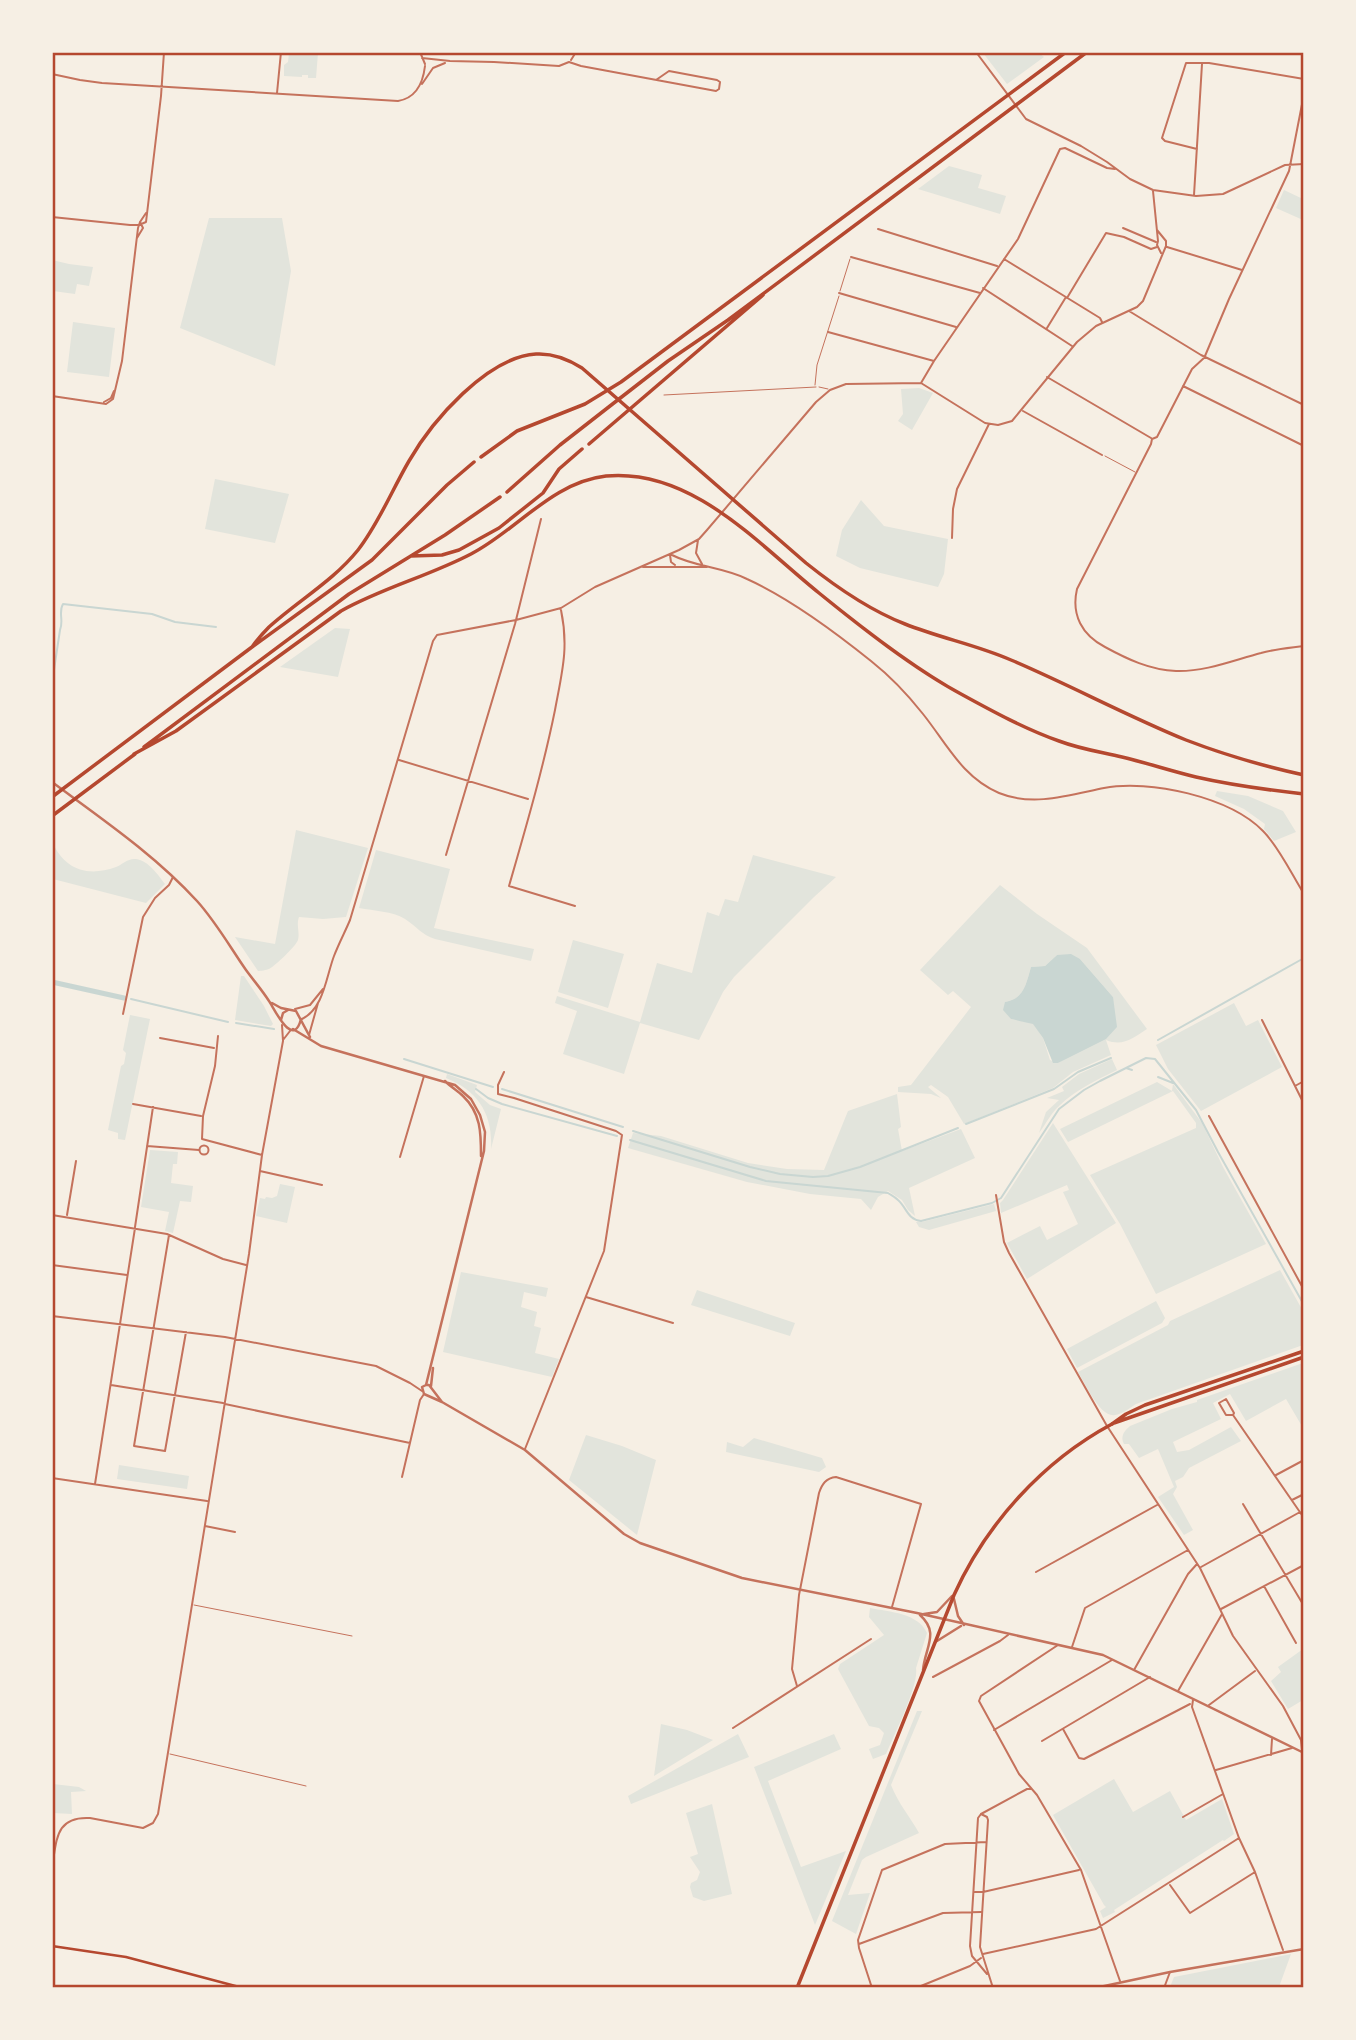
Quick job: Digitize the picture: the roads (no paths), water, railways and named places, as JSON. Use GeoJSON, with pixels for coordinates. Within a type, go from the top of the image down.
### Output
{"type":"FeatureCollection","features":[{"type":"Feature","properties":{"kind":"main road"},"geometry":{"type":"LineString","coordinates":[[481,457],[517,431],[584,404],[621,382],[1066,52]]}},
{"type":"Feature","properties":{"kind":"main road"},"geometry":{"type":"LineString","coordinates":[[507,492],[560,445],[629,391],[1087,52]]}},
{"type":"Feature","properties":{"kind":"main road"},"geometry":{"type":"LineString","coordinates":[[589,444],[774,285]]}},
{"type":"Feature","properties":{"kind":"main road"},"geometry":{"type":"LineString","coordinates":[[251,647],[268,628],[325,583],[351,558],[367,537],[421,442],[445,411],[474,384],[509,362],[534,354],[561,358],[582,368],[826,579],[885,615],[920,630],[973,645],[1059,681],[1184,739],[1249,762],[1304,775]]}},
{"type":"Feature","properties":{"kind":"main road"},"geometry":{"type":"LineString","coordinates":[[408,556],[442,555],[459,550],[499,528],[543,493],[559,469],[582,449]]}},
{"type":"Feature","properties":{"kind":"main road"},"geometry":{"type":"LineString","coordinates":[[52,797],[251,647],[372,560],[447,485],[474,462]]}},
{"type":"Feature","properties":{"kind":"main road"},"geometry":{"type":"LineString","coordinates":[[134,754],[176,731],[341,611],[361,600],[472,554],[548,500],[577,484],[604,476],[626,476],[682,489],[715,508],[846,615],[922,669],[958,693],[1036,732],[1077,747],[1194,776],[1304,794]]}},
{"type":"Feature","properties":{"kind":"main road"},"geometry":{"type":"LineString","coordinates":[[52,816],[327,609],[500,497]]}},
{"type":"Feature","properties":{"kind":"main road"},"geometry":{"type":"LineString","coordinates":[[797,1987],[954,1595],[976,1555],[1009,1508],[1042,1474],[1070,1451],[1126,1414],[1144,1405],[1304,1351]]}},
{"type":"Feature","properties":{"kind":"main road"},"geometry":{"type":"LineString","coordinates":[[1112,1423],[1125,1421],[1170,1402],[1304,1357]]}},
{"type":"Feature","properties":{"kind":"main road"},"geometry":{"type":"LineString","coordinates":[[52,1946],[127,1957],[243,1987]]}},
{"type":"Feature","properties":{"kind":"street"},"geometry":{"type":"LineString","coordinates":[[52,396],[103,403],[110,400],[116,387],[122,361],[137,239],[140,224],[147,213],[164,52]]}},
{"type":"Feature","properties":{"kind":"street"},"geometry":{"type":"LineString","coordinates":[[277,93],[281,52]]}},
{"type":"Feature","properties":{"kind":"street"},"geometry":{"type":"LineString","coordinates":[[417,90],[425,66],[420,52]]}},
{"type":"Feature","properties":{"kind":"street"},"geometry":{"type":"LineString","coordinates":[[569,62],[576,52]]}},
{"type":"Feature","properties":{"kind":"street"},"geometry":{"type":"LineString","coordinates":[[976,52],[1023,116],[1093,153],[1130,179],[1153,190],[1194,196],[1225,194],[1290,164],[1304,164]]}},
{"type":"Feature","properties":{"kind":"street"},"geometry":{"type":"LineString","coordinates":[[422,58],[559,65],[569,62],[580,66],[666,82],[716,91],[720,82],[667,71],[656,80]]}},
{"type":"Feature","properties":{"kind":"street"},"geometry":{"type":"LineString","coordinates":[[52,74],[86,81],[398,101],[410,97],[433,68],[450,61]]}},
{"type":"Feature","properties":{"kind":"street"},"geometry":{"type":"LineString","coordinates":[[1197,149],[1162,138],[1186,63],[1304,79]]}},
{"type":"Feature","properties":{"kind":"street"},"geometry":{"type":"LineString","coordinates":[[1194,196],[1202,64]]}},
{"type":"Feature","properties":{"kind":"street"},"geometry":{"type":"LineString","coordinates":[[425,66],[433,68]]}},
{"type":"Feature","properties":{"kind":"street"},"geometry":{"type":"LineString","coordinates":[[666,82],[664,76],[667,71]]}},
{"type":"Feature","properties":{"kind":"street"},"geometry":{"type":"LineString","coordinates":[[1152,439],[1157,437],[1192,369],[1205,356],[1286,178],[1304,94]]}},
{"type":"Feature","properties":{"kind":"street"},"geometry":{"type":"LineString","coordinates":[[921,383],[1018,239],[1062,148],[1107,168],[1116,168]]}},
{"type":"Feature","properties":{"kind":"street"},"geometry":{"type":"LineString","coordinates":[[310,1038],[319,1000],[350,920],[433,641],[440,634],[516,620],[561,608],[595,587],[699,539],[803,416],[830,390],[846,384],[921,383],[989,424],[1005,424],[1015,418],[1072,347],[1102,322],[1137,307],[1143,300],[1162,255],[1153,190]]}},
{"type":"Feature","properties":{"kind":"street"},"geometry":{"type":"LineString","coordinates":[[52,217],[140,224]]}},
{"type":"Feature","properties":{"kind":"street"},"geometry":{"type":"LineString","coordinates":[[1123,228],[1161,246],[1243,271]]}},
{"type":"Feature","properties":{"kind":"street"},"geometry":{"type":"LineString","coordinates":[[878,229],[998,267]]}},
{"type":"Feature","properties":{"kind":"street"},"geometry":{"type":"LineString","coordinates":[[1046,329],[1104,234],[1120,236],[1151,249],[1167,243],[1157,230]]}},
{"type":"Feature","properties":{"kind":"street"},"geometry":{"type":"LineString","coordinates":[[1161,246],[1163,240]]}},
{"type":"Feature","properties":{"kind":"street"},"geometry":{"type":"LineString","coordinates":[[850,257],[980,293]]}},
{"type":"Feature","properties":{"kind":"street"},"geometry":{"type":"LineString","coordinates":[[1003,259],[1100,318],[1102,322]]}},
{"type":"Feature","properties":{"kind":"street"},"geometry":{"type":"LineString","coordinates":[[983,288],[1072,347]]}},
{"type":"Feature","properties":{"kind":"street"},"geometry":{"type":"LineString","coordinates":[[839,293],[957,328]]}},
{"type":"Feature","properties":{"kind":"street"},"geometry":{"type":"LineString","coordinates":[[1129,310],[1193,351],[1304,405]]}},
{"type":"Feature","properties":{"kind":"street"},"geometry":{"type":"LineString","coordinates":[[828,332],[934,361]]}},
{"type":"Feature","properties":{"kind":"street"},"geometry":{"type":"LineString","coordinates":[[1047,377],[1152,439]]}},
{"type":"Feature","properties":{"kind":"street"},"geometry":{"type":"LineString","coordinates":[[1183,387],[1304,446]]}},
{"type":"Feature","properties":{"kind":"street"},"geometry":{"type":"LineString","coordinates":[[1022,410],[1102,455]]}},
{"type":"Feature","properties":{"kind":"street"},"geometry":{"type":"LineString","coordinates":[[953,538],[953,509],[957,489],[989,424]]}},
{"type":"Feature","properties":{"kind":"street"},"geometry":{"type":"LineString","coordinates":[[1152,439],[1079,585],[1076,598],[1077,616],[1082,628],[1092,640],[1148,666],[1182,670],[1232,662],[1269,650],[1304,646]]}},
{"type":"Feature","properties":{"kind":"street"},"geometry":{"type":"LineString","coordinates":[[446,855],[516,620],[541,519]]}},
{"type":"Feature","properties":{"kind":"street"},"geometry":{"type":"LineString","coordinates":[[699,539],[696,552],[702,564]]}},
{"type":"Feature","properties":{"kind":"street"},"geometry":{"type":"LineString","coordinates":[[670,554],[746,578],[786,600],[872,661],[922,712],[963,768],[992,789],[1024,799],[1049,799],[1127,786],[1159,788],[1198,797],[1231,810],[1264,831],[1304,894]]}},
{"type":"Feature","properties":{"kind":"street"},"geometry":{"type":"LineString","coordinates":[[670,554],[672,563],[678,566]]}},
{"type":"Feature","properties":{"kind":"street"},"geometry":{"type":"LineString","coordinates":[[638,567],[713,568]]}},
{"type":"Feature","properties":{"kind":"street"},"geometry":{"type":"LineString","coordinates":[[561,608],[566,652],[543,764],[509,886],[575,906]]}},
{"type":"Feature","properties":{"kind":"street"},"geometry":{"type":"LineString","coordinates":[[398,760],[528,799]]}},
{"type":"Feature","properties":{"kind":"street"},"geometry":{"type":"LineString","coordinates":[[53,782],[180,883],[211,917],[286,1028],[293,1029],[321,1046],[446,1081],[468,1102],[477,1117],[481,1134],[481,1161],[437,1347],[420,1399],[402,1477]]}},
{"type":"Feature","properties":{"kind":"street"},"geometry":{"type":"LineString","coordinates":[[123,1014],[143,917],[173,877]]}},
{"type":"Feature","properties":{"kind":"street"},"geometry":{"type":"LineString","coordinates":[[169,885],[180,883]]}},
{"type":"Feature","properties":{"kind":"street"},"geometry":{"type":"LineString","coordinates":[[270,1002],[288,1010],[304,1007],[314,1002],[325,985]]}},
{"type":"Feature","properties":{"kind":"street"},"geometry":{"type":"LineString","coordinates":[[283,1041],[319,1000]]}},
{"type":"Feature","properties":{"kind":"street"},"geometry":{"type":"LineString","coordinates":[[52,1867],[59,1833],[62,1827],[73,1819],[90,1818],[138,1828],[153,1824],[158,1814],[247,1265],[259,1170],[283,1041],[282,1014],[288,1010]]}},
{"type":"Feature","properties":{"kind":"street"},"geometry":{"type":"LineString","coordinates":[[293,1010],[299,1013],[310,1038]]}},
{"type":"Feature","properties":{"kind":"street"},"geometry":{"type":"LineString","coordinates":[[1262,1020],[1304,1104]]}},
{"type":"Feature","properties":{"kind":"street"},"geometry":{"type":"LineString","coordinates":[[199,1150],[204,1155],[209,1152],[202,1139],[203,1116],[215,1066],[218,1036]]}},
{"type":"Feature","properties":{"kind":"street"},"geometry":{"type":"LineString","coordinates":[[160,1038],[216,1049]]}},
{"type":"Feature","properties":{"kind":"street"},"geometry":{"type":"LineString","coordinates":[[504,1072],[497,1090],[501,1096],[621,1133],[607,1238],[524,1450]]}},
{"type":"Feature","properties":{"kind":"street"},"geometry":{"type":"LineString","coordinates":[[400,1157],[424,1075]]}},
{"type":"Feature","properties":{"kind":"street"},"geometry":{"type":"LineString","coordinates":[[1294,1086],[1304,1081]]}},
{"type":"Feature","properties":{"kind":"street"},"geometry":{"type":"LineString","coordinates":[[133,1104],[203,1116]]}},
{"type":"Feature","properties":{"kind":"street"},"geometry":{"type":"LineString","coordinates":[[95,1484],[153,1107]]}},
{"type":"Feature","properties":{"kind":"street"},"geometry":{"type":"LineString","coordinates":[[1209,1116],[1304,1290]]}},
{"type":"Feature","properties":{"kind":"street"},"geometry":{"type":"LineString","coordinates":[[202,1139],[262,1155]]}},
{"type":"Feature","properties":{"kind":"street"},"geometry":{"type":"LineString","coordinates":[[146,1146],[199,1150],[213,1142]]}},
{"type":"Feature","properties":{"kind":"street"},"geometry":{"type":"LineString","coordinates":[[66,1217],[76,1161]]}},
{"type":"Feature","properties":{"kind":"street"},"geometry":{"type":"LineString","coordinates":[[259,1170],[322,1185]]}},
{"type":"Feature","properties":{"kind":"street"},"geometry":{"type":"LineString","coordinates":[[996,1195],[1004,1242],[1009,1253],[1107,1426],[1198,1564],[1233,1636],[1283,1706],[1301,1740],[1303,1752]]}},
{"type":"Feature","properties":{"kind":"street"},"geometry":{"type":"LineString","coordinates":[[52,1214],[169,1235],[223,1259],[247,1265]]}},
{"type":"Feature","properties":{"kind":"street"},"geometry":{"type":"LineString","coordinates":[[169,1235],[134,1446],[165,1451],[186,1332]]}},
{"type":"Feature","properties":{"kind":"street"},"geometry":{"type":"LineString","coordinates":[[52,1265],[128,1276]]}},
{"type":"Feature","properties":{"kind":"street"},"geometry":{"type":"LineString","coordinates":[[585,1297],[673,1323]]}},
{"type":"Feature","properties":{"kind":"street"},"geometry":{"type":"LineString","coordinates":[[52,1316],[234,1338],[380,1367],[524,1450],[630,1538],[661,1551],[743,1578],[1097,1653],[1150,1677],[1192,1701],[1208,1706],[1303,1752]]}},
{"type":"Feature","properties":{"kind":"street"},"geometry":{"type":"LineString","coordinates":[[437,1347],[431,1389],[442,1402]]}},
{"type":"Feature","properties":{"kind":"street"},"geometry":{"type":"LineString","coordinates":[[110,1384],[224,1403],[410,1443]]}},
{"type":"Feature","properties":{"kind":"street"},"geometry":{"type":"LineString","coordinates":[[424,1390],[431,1389]]}},
{"type":"Feature","properties":{"kind":"street"},"geometry":{"type":"LineString","coordinates":[[424,1390],[431,1389]]}},
{"type":"Feature","properties":{"kind":"street"},"geometry":{"type":"LineString","coordinates":[[1233,1416],[1226,1415],[1219,1403],[1226,1399],[1233,1416],[1304,1518]]}},
{"type":"Feature","properties":{"kind":"street"},"geometry":{"type":"LineString","coordinates":[[1275,1475],[1304,1460]]}},
{"type":"Feature","properties":{"kind":"street"},"geometry":{"type":"LineString","coordinates":[[797,1686],[792,1669],[800,1590],[819,1493],[825,1481],[836,1477],[921,1504],[892,1608]]}},
{"type":"Feature","properties":{"kind":"street"},"geometry":{"type":"LineString","coordinates":[[52,1478],[208,1501]]}},
{"type":"Feature","properties":{"kind":"street"},"geometry":{"type":"LineString","coordinates":[[1292,1500],[1304,1494]]}},
{"type":"Feature","properties":{"kind":"street"},"geometry":{"type":"LineString","coordinates":[[1036,1572],[1157,1504]]}},
{"type":"Feature","properties":{"kind":"street"},"geometry":{"type":"LineString","coordinates":[[1243,1504],[1304,1606]]}},
{"type":"Feature","properties":{"kind":"street"},"geometry":{"type":"LineString","coordinates":[[1200,1568],[1300,1513]]}},
{"type":"Feature","properties":{"kind":"street"},"geometry":{"type":"LineString","coordinates":[[204,1526],[235,1532]]}},
{"type":"Feature","properties":{"kind":"street"},"geometry":{"type":"LineString","coordinates":[[1072,1648],[1085,1608],[1188,1550]]}},
{"type":"Feature","properties":{"kind":"street"},"geometry":{"type":"LineString","coordinates":[[1135,1670],[1188,1574],[1198,1564]]}},
{"type":"Feature","properties":{"kind":"street"},"geometry":{"type":"LineString","coordinates":[[1220,1609],[1304,1565]]}},
{"type":"Feature","properties":{"kind":"street"},"geometry":{"type":"LineString","coordinates":[[1264,1585],[1296,1643]]}},
{"type":"Feature","properties":{"kind":"street"},"geometry":{"type":"LineString","coordinates":[[917,1613],[937,1612],[954,1595]]}},
{"type":"Feature","properties":{"kind":"street"},"geometry":{"type":"LineString","coordinates":[[954,1595],[956,1613],[964,1625]]}},
{"type":"Feature","properties":{"kind":"street"},"geometry":{"type":"LineString","coordinates":[[917,1613],[930,1626],[931,1632],[922,1675]]}},
{"type":"Feature","properties":{"kind":"street"},"geometry":{"type":"LineString","coordinates":[[1178,1692],[1222,1614]]}},
{"type":"Feature","properties":{"kind":"street"},"geometry":{"type":"LineString","coordinates":[[936,1643],[964,1625]]}},
{"type":"Feature","properties":{"kind":"street"},"geometry":{"type":"LineString","coordinates":[[933,1677],[1009,1634]]}},
{"type":"Feature","properties":{"kind":"street"},"geometry":{"type":"LineString","coordinates":[[733,1728],[871,1639]]}},
{"type":"Feature","properties":{"kind":"street"},"geometry":{"type":"LineString","coordinates":[[1058,1644],[979,1698],[1019,1774],[1033,1789],[1081,1870],[1121,1982]]}},
{"type":"Feature","properties":{"kind":"street"},"geometry":{"type":"LineString","coordinates":[[994,1730],[1113,1659]]}},
{"type":"Feature","properties":{"kind":"street"},"geometry":{"type":"LineString","coordinates":[[1208,1706],[1256,1670]]}},
{"type":"Feature","properties":{"kind":"street"},"geometry":{"type":"LineString","coordinates":[[1042,1741],[1150,1677]]}},
{"type":"Feature","properties":{"kind":"street"},"geometry":{"type":"LineString","coordinates":[[1063,1729],[1079,1758],[1084,1759],[1192,1701]]}},
{"type":"Feature","properties":{"kind":"street"},"geometry":{"type":"LineString","coordinates":[[1192,1701],[1239,1838],[1255,1872],[1284,1953]]}},
{"type":"Feature","properties":{"kind":"street"},"geometry":{"type":"LineString","coordinates":[[1271,1755],[1272,1738]]}},
{"type":"Feature","properties":{"kind":"street"},"geometry":{"type":"LineString","coordinates":[[1215,1770],[1294,1748]]}},
{"type":"Feature","properties":{"kind":"street"},"geometry":{"type":"LineString","coordinates":[[987,1974],[972,1956],[970,1947],[978,1818],[1027,1789],[1033,1789]]}},
{"type":"Feature","properties":{"kind":"street"},"geometry":{"type":"LineString","coordinates":[[1182,1817],[1223,1794]]}},
{"type":"Feature","properties":{"kind":"street"},"geometry":{"type":"LineString","coordinates":[[981,1814],[988,1820],[981,1955],[993,1987]]}},
{"type":"Feature","properties":{"kind":"street"},"geometry":{"type":"LineString","coordinates":[[972,1956],[1096,1929],[1239,1838]]}},
{"type":"Feature","properties":{"kind":"street"},"geometry":{"type":"LineString","coordinates":[[872,1987],[858,1945],[882,1870],[945,1844],[987,1842]]}},
{"type":"Feature","properties":{"kind":"street"},"geometry":{"type":"LineString","coordinates":[[974,1892],[1081,1870]]}},
{"type":"Feature","properties":{"kind":"street"},"geometry":{"type":"LineString","coordinates":[[1169,1884],[1189,1913],[1255,1872]]}},
{"type":"Feature","properties":{"kind":"street"},"geometry":{"type":"LineString","coordinates":[[858,1945],[943,1913],[982,1912]]}},
{"type":"Feature","properties":{"kind":"street"},"geometry":{"type":"LineString","coordinates":[[1095,1987],[1304,1949]]}},
{"type":"Feature","properties":{"kind":"street"},"geometry":{"type":"LineString","coordinates":[[916,1987],[970,1966],[981,1955]]}},
{"type":"Feature","properties":{"kind":"street"},"geometry":{"type":"LineString","coordinates":[[1164,1987],[1170,1972]]}},
{"type":"Feature","properties":{"kind":"lane"},"geometry":{"type":"LineString","coordinates":[[816,387],[817,365],[850,257]]}},
{"type":"Feature","properties":{"kind":"lane"},"geometry":{"type":"LineString","coordinates":[[664,395],[816,387],[830,390]]}},
{"type":"Feature","properties":{"kind":"lane"},"geometry":{"type":"LineString","coordinates":[[1102,455],[1137,473]]}},
{"type":"Feature","properties":{"kind":"lane"},"geometry":{"type":"LineString","coordinates":[[191,1605],[352,1636]]}},
{"type":"Feature","properties":{"kind":"lane"},"geometry":{"type":"LineString","coordinates":[[168,1753],[306,1786]]}},
{"type":"Feature","properties":{"kind":"waterway"},"geometry":{"type":"LineString","coordinates":[[52,683],[63,604],[152,614],[175,622],[216,627]]}},
{"type":"Feature","properties":{"kind":"waterway"},"geometry":{"type":"LineString","coordinates":[[1158,1040],[1304,958]]}},
{"type":"Feature","properties":{"kind":"waterway"},"geometry":{"type":"LineString","coordinates":[[52,982],[124,998]]}},
{"type":"Feature","properties":{"kind":"waterway"},"geometry":{"type":"LineString","coordinates":[[131,999],[228,1022]]}},
{"type":"Feature","properties":{"kind":"waterway"},"geometry":{"type":"LineString","coordinates":[[236,1023],[274,1029]]}},
{"type":"Feature","properties":{"kind":"waterway"},"geometry":{"type":"LineString","coordinates":[[966,1124],[1054,1089],[1078,1072],[1111,1058]]}},
{"type":"Feature","properties":{"kind":"waterway"},"geometry":{"type":"LineString","coordinates":[[630,1140],[766,1181],[888,1193],[898,1200],[910,1216],[921,1221],[992,1203],[1001,1198],[1059,1109],[1100,1081],[1146,1058],[1155,1059],[1196,1110],[1304,1305]]}},
{"type":"Feature","properties":{"kind":"waterway"},"geometry":{"type":"LineString","coordinates":[[404,1059],[493,1087]]}},
{"type":"Feature","properties":{"kind":"waterway"},"geometry":{"type":"LineString","coordinates":[[1126,1068],[1132,1070]]}},
{"type":"Feature","properties":{"kind":"waterway"},"geometry":{"type":"LineString","coordinates":[[1158,1077],[1173,1083]]}},
{"type":"Feature","properties":{"kind":"waterway"},"geometry":{"type":"LineString","coordinates":[[476,1089],[502,1104],[617,1136]]}},
{"type":"Feature","properties":{"kind":"waterway"},"geometry":{"type":"LineString","coordinates":[[502,1089],[623,1127]]}},
{"type":"Feature","properties":{"kind":"waterway"},"geometry":{"type":"LineString","coordinates":[[633,1131],[750,1167],[780,1174],[813,1177],[828,1176],[860,1167],[958,1128]]}}]}
